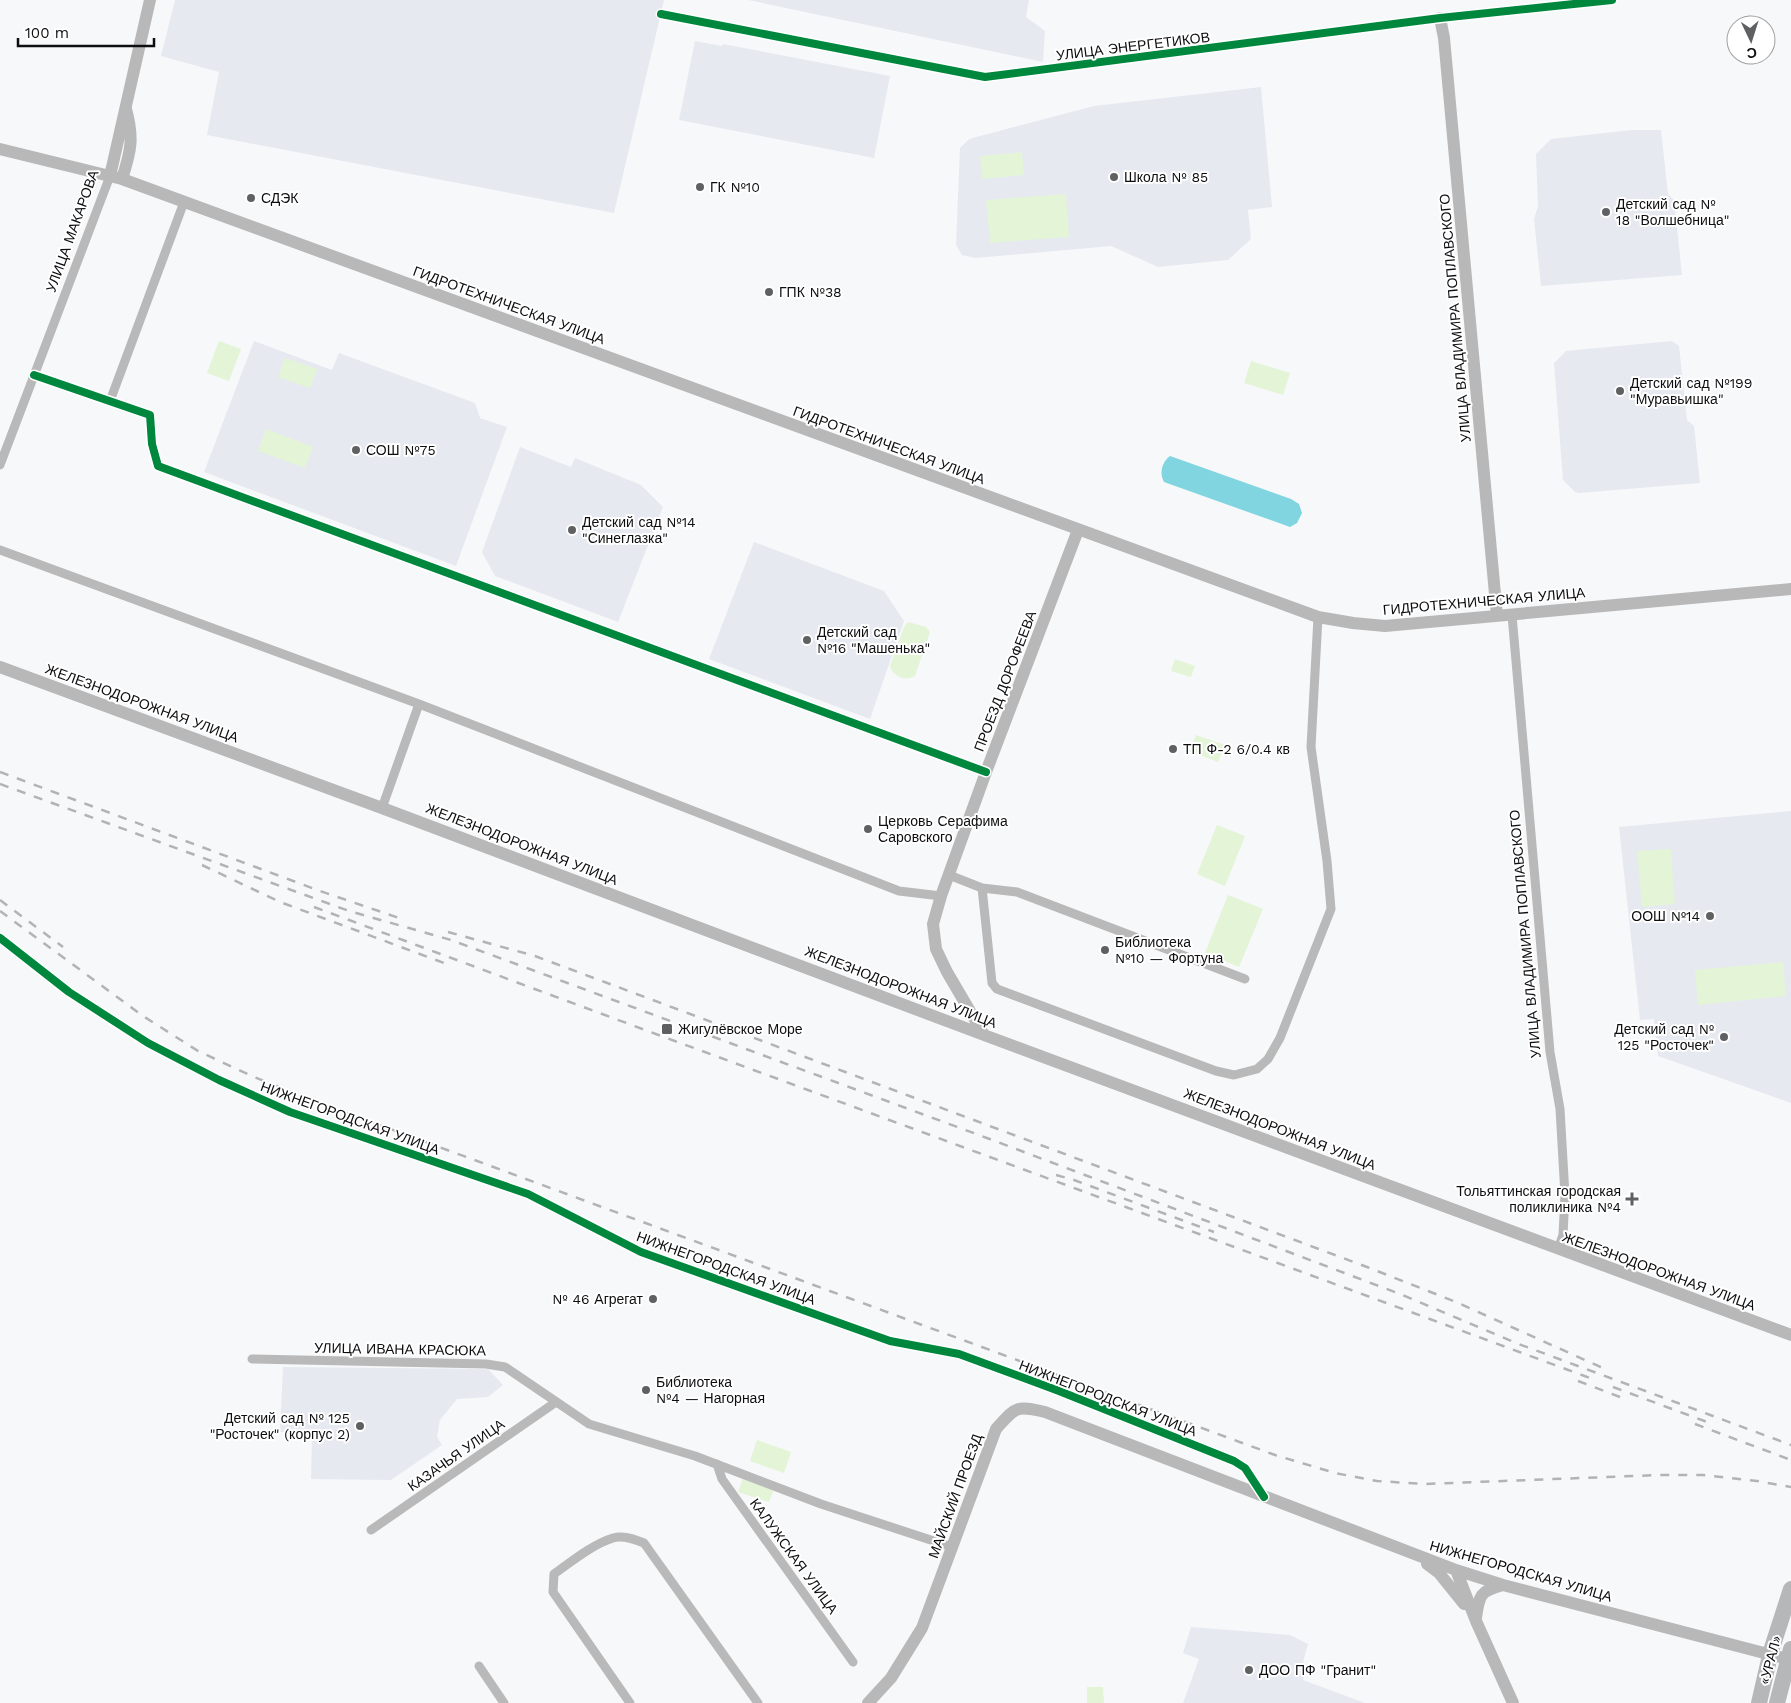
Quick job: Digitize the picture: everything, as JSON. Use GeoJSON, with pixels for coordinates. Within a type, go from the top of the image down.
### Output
{"type":"FeatureCollection","features":[{"type":"Feature","properties":{"kind":"highway","name":"«УРАЛ»"},"geometry":{"type":"LineString","coordinates":[[1759,1703],[1771,1652],[1791,1589]]}},
{"type":"Feature","properties":{"kind":"highway","name":"«УРАЛ»"},"geometry":{"type":"LineString","coordinates":[[1777,1703],[1791,1649]]}},
{"type":"Feature","properties":{"kind":"main road"},"geometry":{"type":"LineString","coordinates":[[116,178],[131,144],[131,128],[126,106],[150,0]]}},
{"type":"Feature","properties":{"kind":"main road","name":"УЛИЦА ВЛАДИМИРА ПОПЛАВСКОГО"},"geometry":{"type":"LineString","coordinates":[[1440,18],[1444,38],[1461,215],[1497,616]]}},
{"type":"Feature","properties":{"kind":"main road","name":"ГИДРОТЕХНИЧЕСКАЯ УЛИЦА"},"geometry":{"type":"LineString","coordinates":[[0,149],[116,178],[184,202],[1318,617],[1385,626],[1791,589]]}},
{"type":"Feature","properties":{"kind":"main road","name":"ПРОЕЗД ДОРОФЕЕВА"},"geometry":{"type":"LineString","coordinates":[[984,1035],[947,972],[936,949],[933,924],[941,896],[986,772],[1078,530]]}},
{"type":"Feature","properties":{"kind":"main road","name":"ЖЕЛЕЗНОДОРОЖНАЯ УЛИЦА"},"geometry":{"type":"LineString","coordinates":[[0,667],[382,808],[1791,1336]]}},
{"type":"Feature","properties":{"kind":"main road","name":"МАЙСКИЙ ПРОЕЗД"},"geometry":{"type":"LineString","coordinates":[[868,1703],[891,1678],[922,1628],[996,1429],[1012,1411],[1023,1407],[1045,1412],[1264,1497]]}},
{"type":"Feature","properties":{"kind":"main road","name":"НИЖНЕГОРОДСКАЯ УЛИЦА"},"geometry":{"type":"LineString","coordinates":[[1264,1497],[1456,1570],[1791,1660]]}},
{"type":"Feature","properties":{"kind":"main road"},"geometry":{"type":"LineString","coordinates":[[1418,1557],[1439,1573],[1458,1594],[1476,1621]]}},
{"type":"Feature","properties":{"kind":"main road"},"geometry":{"type":"LineString","coordinates":[[1456,1570],[1476,1621],[1513,1703]]}},
{"type":"Feature","properties":{"kind":"main road"},"geometry":{"type":"LineString","coordinates":[[1476,1621],[1479,1598],[1489,1588],[1503,1584]]}},
{"type":"Feature","properties":{"kind":"main road"},"geometry":{"type":"LineString","coordinates":[[1736,1646],[1791,1673]]}},
{"type":"Feature","properties":{"kind":"street","name":"УЛИЦА ЭНЕРГЕТИКОВ"},"geometry":{"type":"LineString","coordinates":[[661,14],[985,77],[1440,18],[1612,0]]}},
{"type":"Feature","properties":{"kind":"street","name":"УЛИЦА МАКАРОВА"},"geometry":{"type":"LineString","coordinates":[[0,465],[103,194],[116,178]]}},
{"type":"Feature","properties":{"kind":"street"},"geometry":{"type":"LineString","coordinates":[[110,401],[184,202]]}},
{"type":"Feature","properties":{"kind":"street"},"geometry":{"type":"LineString","coordinates":[[34,375],[150,415],[152,444],[158,466],[986,772]]}},
{"type":"Feature","properties":{"kind":"street"},"geometry":{"type":"LineString","coordinates":[[0,550],[419,704],[899,891],[941,896]]}},
{"type":"Feature","properties":{"kind":"street","name":"УЛИЦА ВЛАДИМИРА ПОПЛАВСКОГО"},"geometry":{"type":"LineString","coordinates":[[1512,615],[1550,1052],[1560,1109],[1565,1195],[1563,1235],[1558,1249]]}},
{"type":"Feature","properties":{"kind":"street"},"geometry":{"type":"LineString","coordinates":[[982,888],[992,983],[997,989],[1216,1071],[1234,1075],[1257,1069],[1268,1059],[1280,1038],[1331,909],[1311,747],[1318,617]]}},
{"type":"Feature","properties":{"kind":"street"},"geometry":{"type":"LineString","coordinates":[[382,808],[419,704]]}},
{"type":"Feature","properties":{"kind":"street"},"geometry":{"type":"LineString","coordinates":[[949,875],[982,888],[1017,892],[1245,979]]}},
{"type":"Feature","properties":{"kind":"street","name":"НИЖНЕГОРОДСКАЯ УЛИЦА"},"geometry":{"type":"LineString","coordinates":[[0,938],[69,992],[148,1042],[219,1080],[290,1112],[528,1194],[650,1255],[890,1341],[959,1354],[1060,1391],[1234,1461],[1245,1468],[1264,1497]]}},
{"type":"Feature","properties":{"kind":"street","name":"УЛИЦА ИВАНА КРАСЮКА"},"geometry":{"type":"LineString","coordinates":[[252,1359],[486,1364],[505,1367],[589,1424],[696,1456],[821,1504],[952,1547]]}},
{"type":"Feature","properties":{"kind":"street","name":"КАЗАЧЬЯ УЛИЦА"},"geometry":{"type":"LineString","coordinates":[[371,1530],[556,1402]]}},
{"type":"Feature","properties":{"kind":"street","name":"КАЛУЖСКАЯ УЛИЦА"},"geometry":{"type":"LineString","coordinates":[[716,1464],[722,1479],[853,1662]]}},
{"type":"Feature","properties":{"kind":"street"},"geometry":{"type":"LineString","coordinates":[[630,1703],[553,1592],[554,1574],[585,1552],[613,1538],[632,1538],[644,1543],[758,1703]]}},
{"type":"Feature","properties":{"kind":"street"},"geometry":{"type":"LineString","coordinates":[[479,1666],[504,1703]]}},
{"type":"Feature","properties":{"kind":"shaded area"},"geometry":{"type":"Polygon","coordinates":[[[175,0],[664,0],[614,213],[207,135],[219,72],[161,56],[175,0]]]}},
{"type":"Feature","properties":{"kind":"shaded area"},"geometry":{"type":"Polygon","coordinates":[[[748,0],[1029,0],[1026,17],[1045,31],[1043,62],[748,0]]]}},
{"type":"Feature","properties":{"kind":"shaded area"},"geometry":{"type":"Polygon","coordinates":[[[695,41],[722,46],[723,44],[890,76],[874,158],[679,120],[695,41]]]}},
{"type":"Feature","properties":{"kind":"shaded area","name":"Школа № 85"},"geometry":{"type":"Polygon","coordinates":[[[1261,87],[1272,207],[1248,210],[1251,239],[1228,260],[1158,267],[1111,246],[975,258],[962,255],[956,245],[960,148],[969,139],[1094,106],[1261,87]]]}},
{"type":"Feature","properties":{"kind":"shaded area","name":"Детский сад № 18 \"Волшебница\""},"geometry":{"type":"Polygon","coordinates":[[[1632,130],[1661,130],[1668,194],[1674,200],[1682,275],[1541,286],[1534,219],[1538,206],[1536,154],[1551,139],[1632,130]]]}},
{"type":"Feature","properties":{"kind":"shaded area","name":"СОШ №75"},"geometry":{"type":"Polygon","coordinates":[[[254,341],[332,370],[339,353],[475,403],[480,418],[507,427],[456,566],[204,472],[254,341]]]}},
{"type":"Feature","properties":{"kind":"shaded area","name":"Детский сад №199 \"Муравьишка\""},"geometry":{"type":"Polygon","coordinates":[[[1672,341],[1679,346],[1687,420],[1694,426],[1700,483],[1575,492],[1563,480],[1554,363],[1566,351],[1672,341]]]}},
{"type":"Feature","properties":{"kind":"shaded area","name":"Детский сад №14 \"Синеглазка\""},"geometry":{"type":"Polygon","coordinates":[[[520,447],[571,467],[575,458],[641,485],[663,507],[618,622],[495,576],[482,552],[520,447]]]}},
{"type":"Feature","properties":{"kind":"shaded area","name":"Детский сад №16 \"Машенька\""},"geometry":{"type":"Polygon","coordinates":[[[754,542],[884,591],[904,621],[870,719],[709,659],[754,542]]]}},
{"type":"Feature","properties":{"kind":"shaded area","name":"ООШ №14"},"geometry":{"type":"Polygon","coordinates":[[[1791,811],[1791,1103],[1658,1056],[1654,1019],[1640,1020],[1619,827],[1791,811]]]}},
{"type":"Feature","properties":{"kind":"shaded area","name":"Детский сад № 125 \"Росточек\" (корпус 2)"},"geometry":{"type":"Polygon","coordinates":[[[283,1367],[488,1369],[503,1385],[488,1397],[457,1399],[440,1420],[437,1437],[442,1445],[391,1480],[311,1479],[312,1432],[280,1432],[283,1367]]]}},
{"type":"Feature","properties":{"kind":"shaded area"},"geometry":{"type":"Polygon","coordinates":[[[1191,1627],[1290,1635],[1308,1644],[1303,1662],[1307,1664],[1303,1680],[1365,1703],[1183,1703],[1199,1659],[1183,1653],[1191,1627]]]}},
{"type":"Feature","properties":{"kind":"green space"},"geometry":{"type":"Polygon","coordinates":[[[1022,152],[1024,175],[982,179],[980,156],[1022,152]]]}},
{"type":"Feature","properties":{"kind":"green space"},"geometry":{"type":"Polygon","coordinates":[[[1066,194],[1069,237],[990,243],[986,200],[1066,194]]]}},
{"type":"Feature","properties":{"kind":"green space"},"geometry":{"type":"Polygon","coordinates":[[[219,341],[241,349],[229,381],[207,373],[219,341]]]}},
{"type":"Feature","properties":{"kind":"green space"},"geometry":{"type":"Polygon","coordinates":[[[285,358],[317,369],[310,388],[278,377],[285,358]]]}},
{"type":"Feature","properties":{"kind":"green space"},"geometry":{"type":"Polygon","coordinates":[[[1251,361],[1290,373],[1283,395],[1244,383],[1251,361]]]}},
{"type":"Feature","properties":{"kind":"green space"},"geometry":{"type":"Polygon","coordinates":[[[266,429],[313,447],[305,468],[258,451],[266,429]]]}},
{"type":"Feature","properties":{"kind":"green space"},"geometry":{"type":"Polygon","coordinates":[[[908,622],[926,627],[930,632],[915,676],[904,678],[893,673],[890,666],[904,627],[908,622]]]}},
{"type":"Feature","properties":{"kind":"green space"},"geometry":{"type":"Polygon","coordinates":[[[1175,659],[1195,666],[1191,677],[1171,671],[1175,659]]]}},
{"type":"Feature","properties":{"kind":"green space"},"geometry":{"type":"Polygon","coordinates":[[[1196,735],[1225,745],[1218,762],[1190,751],[1196,735]]]}},
{"type":"Feature","properties":{"kind":"green space"},"geometry":{"type":"Polygon","coordinates":[[[1217,825],[1245,836],[1225,886],[1197,874],[1217,825]]]}},
{"type":"Feature","properties":{"kind":"green space"},"geometry":{"type":"Polygon","coordinates":[[[1671,849],[1675,904],[1642,907],[1637,851],[1671,849]]]}},
{"type":"Feature","properties":{"kind":"green space"},"geometry":{"type":"Polygon","coordinates":[[[1228,895],[1263,909],[1239,967],[1205,953],[1228,895]]]}},
{"type":"Feature","properties":{"kind":"green space"},"geometry":{"type":"Polygon","coordinates":[[[1783,962],[1786,996],[1698,1005],[1695,970],[1783,962]]]}},
{"type":"Feature","properties":{"kind":"green space"},"geometry":{"type":"Polygon","coordinates":[[[757,1440],[791,1452],[784,1473],[750,1461],[757,1440]]]}},
{"type":"Feature","properties":{"kind":"green space"},"geometry":{"type":"Polygon","coordinates":[[[743,1478],[774,1489],[769,1502],[738,1492],[743,1478]]]}},
{"type":"Feature","properties":{"kind":"green space"},"geometry":{"type":"Polygon","coordinates":[[[1087,1687],[1103,1687],[1104,1703],[1087,1703],[1087,1687]]]}},
{"type":"Feature","properties":{"kind":"water"},"geometry":{"type":"Polygon","coordinates":[[[1170,456],[1291,499],[1299,504],[1302,513],[1297,523],[1290,527],[1164,482],[1162,468],[1170,456]]]}},
{"type":"Feature","properties":{"kind":"railway"},"geometry":{"type":"LineString","coordinates":[[0,772],[320,891],[402,919]]}},
{"type":"Feature","properties":{"kind":"railway"},"geometry":{"type":"LineString","coordinates":[[0,784],[349,911],[451,940],[979,1135],[1400,1294],[1516,1343],[1791,1445]]}},
{"type":"Feature","properties":{"kind":"railway"},"geometry":{"type":"LineString","coordinates":[[202,865],[280,902],[452,966]]}},
{"type":"Feature","properties":{"kind":"railway"},"geometry":{"type":"LineString","coordinates":[[0,900],[63,947]]}},
{"type":"Feature","properties":{"kind":"railway"},"geometry":{"type":"LineString","coordinates":[[314,907],[1590,1378]]}},
{"type":"Feature","properties":{"kind":"railway"},"geometry":{"type":"LineString","coordinates":[[0,911],[143,1016],[198,1051],[254,1077],[317,1102],[1275,1455],[1335,1473],[1377,1481],[1424,1484],[1703,1475],[1791,1487]]}},
{"type":"Feature","properties":{"kind":"railway"},"geometry":{"type":"LineString","coordinates":[[448,932],[535,956],[1367,1267],[1456,1302],[1605,1369]]}},
{"type":"Feature","properties":{"kind":"railway"},"geometry":{"type":"LineString","coordinates":[[1056,1175],[1214,1232]]}},
{"type":"Feature","properties":{"kind":"railway"},"geometry":{"type":"LineString","coordinates":[[1578,1381],[1620,1397]]}},
{"type":"Feature","properties":{"kind":"railway"},"geometry":{"type":"LineString","coordinates":[[1613,1387],[1707,1422]]}},
{"type":"Feature","properties":{"kind":"railway"},"geometry":{"type":"LineString","coordinates":[[1695,1424],[1791,1460]]}},
{"type":"Feature","properties":{"kind":"cycle path"},"geometry":{"type":"LineString","coordinates":[[661,14],[985,77],[1440,18],[1612,0]]}},
{"type":"Feature","properties":{"kind":"cycle path"},"geometry":{"type":"LineString","coordinates":[[34,375],[150,415],[152,444],[158,466],[986,772]]}},
{"type":"Feature","properties":{"kind":"cycle path"},"geometry":{"type":"LineString","coordinates":[[0,938],[69,992],[148,1043],[219,1080],[290,1112],[528,1194],[641,1252],[890,1341],[959,1354],[1059,1391],[1234,1461],[1245,1468],[1264,1497]]}},
{"type":"Feature","properties":{"kind":"place","name":"Школа № 85"},"geometry":{"type":"Point","coordinates":[1114,177]}},
{"type":"Feature","properties":{"kind":"place","name":"ГК №10"},"geometry":{"type":"Point","coordinates":[700,187]}},
{"type":"Feature","properties":{"kind":"place","name":"СДЭК"},"geometry":{"type":"Point","coordinates":[251,198]}},
{"type":"Feature","properties":{"kind":"place","name":"Детский сад № 18 \"Волшебница\""},"geometry":{"type":"Point","coordinates":[1606,212]}},
{"type":"Feature","properties":{"kind":"place","name":"ГПК №38"},"geometry":{"type":"Point","coordinates":[769,292]}},
{"type":"Feature","properties":{"kind":"place","name":"Детский сад №199 \"Муравьишка\""},"geometry":{"type":"Point","coordinates":[1620,391]}},
{"type":"Feature","properties":{"kind":"place","name":"СОШ №75"},"geometry":{"type":"Point","coordinates":[356,450]}},
{"type":"Feature","properties":{"kind":"place","name":"Детский сад №14 \"Синеглазка\""},"geometry":{"type":"Point","coordinates":[572,530]}},
{"type":"Feature","properties":{"kind":"place","name":"Детский сад №16 \"Машенька\""},"geometry":{"type":"Point","coordinates":[807,640]}},
{"type":"Feature","properties":{"kind":"place","name":"ТП Ф-2 6/0.4 кв"},"geometry":{"type":"Point","coordinates":[1173,749]}},
{"type":"Feature","properties":{"kind":"place","name":"Церковь Серафима Саровского"},"geometry":{"type":"Point","coordinates":[868,829]}},
{"type":"Feature","properties":{"kind":"place","name":"ООШ №14"},"geometry":{"type":"Point","coordinates":[1710,916]}},
{"type":"Feature","properties":{"kind":"place","name":"Библиотека №10 — Фортуна"},"geometry":{"type":"Point","coordinates":[1105,950]}},
{"type":"Feature","properties":{"kind":"place","name":"Жигулёвское Море"},"geometry":{"type":"Point","coordinates":[667,1029]}},
{"type":"Feature","properties":{"kind":"place","name":"Детский сад № 125 \"Росточек\""},"geometry":{"type":"Point","coordinates":[1724,1037]}},
{"type":"Feature","properties":{"kind":"place","name":"Тольяттинская городская поликлиника №4"},"geometry":{"type":"Point","coordinates":[1632,1199]}},
{"type":"Feature","properties":{"kind":"place","name":"№ 46 Агрегат"},"geometry":{"type":"Point","coordinates":[653,1299]}},
{"type":"Feature","properties":{"kind":"place","name":"Библиотека №4 — Нагорная"},"geometry":{"type":"Point","coordinates":[646,1390]}},
{"type":"Feature","properties":{"kind":"place","name":"Детский сад № 125 \"Росточек\" (корпус 2)"},"geometry":{"type":"Point","coordinates":[360,1426]}},
{"type":"Feature","properties":{"kind":"place","name":"ДОО ПФ \"Гранит\""},"geometry":{"type":"Point","coordinates":[1249,1670]}}]}
